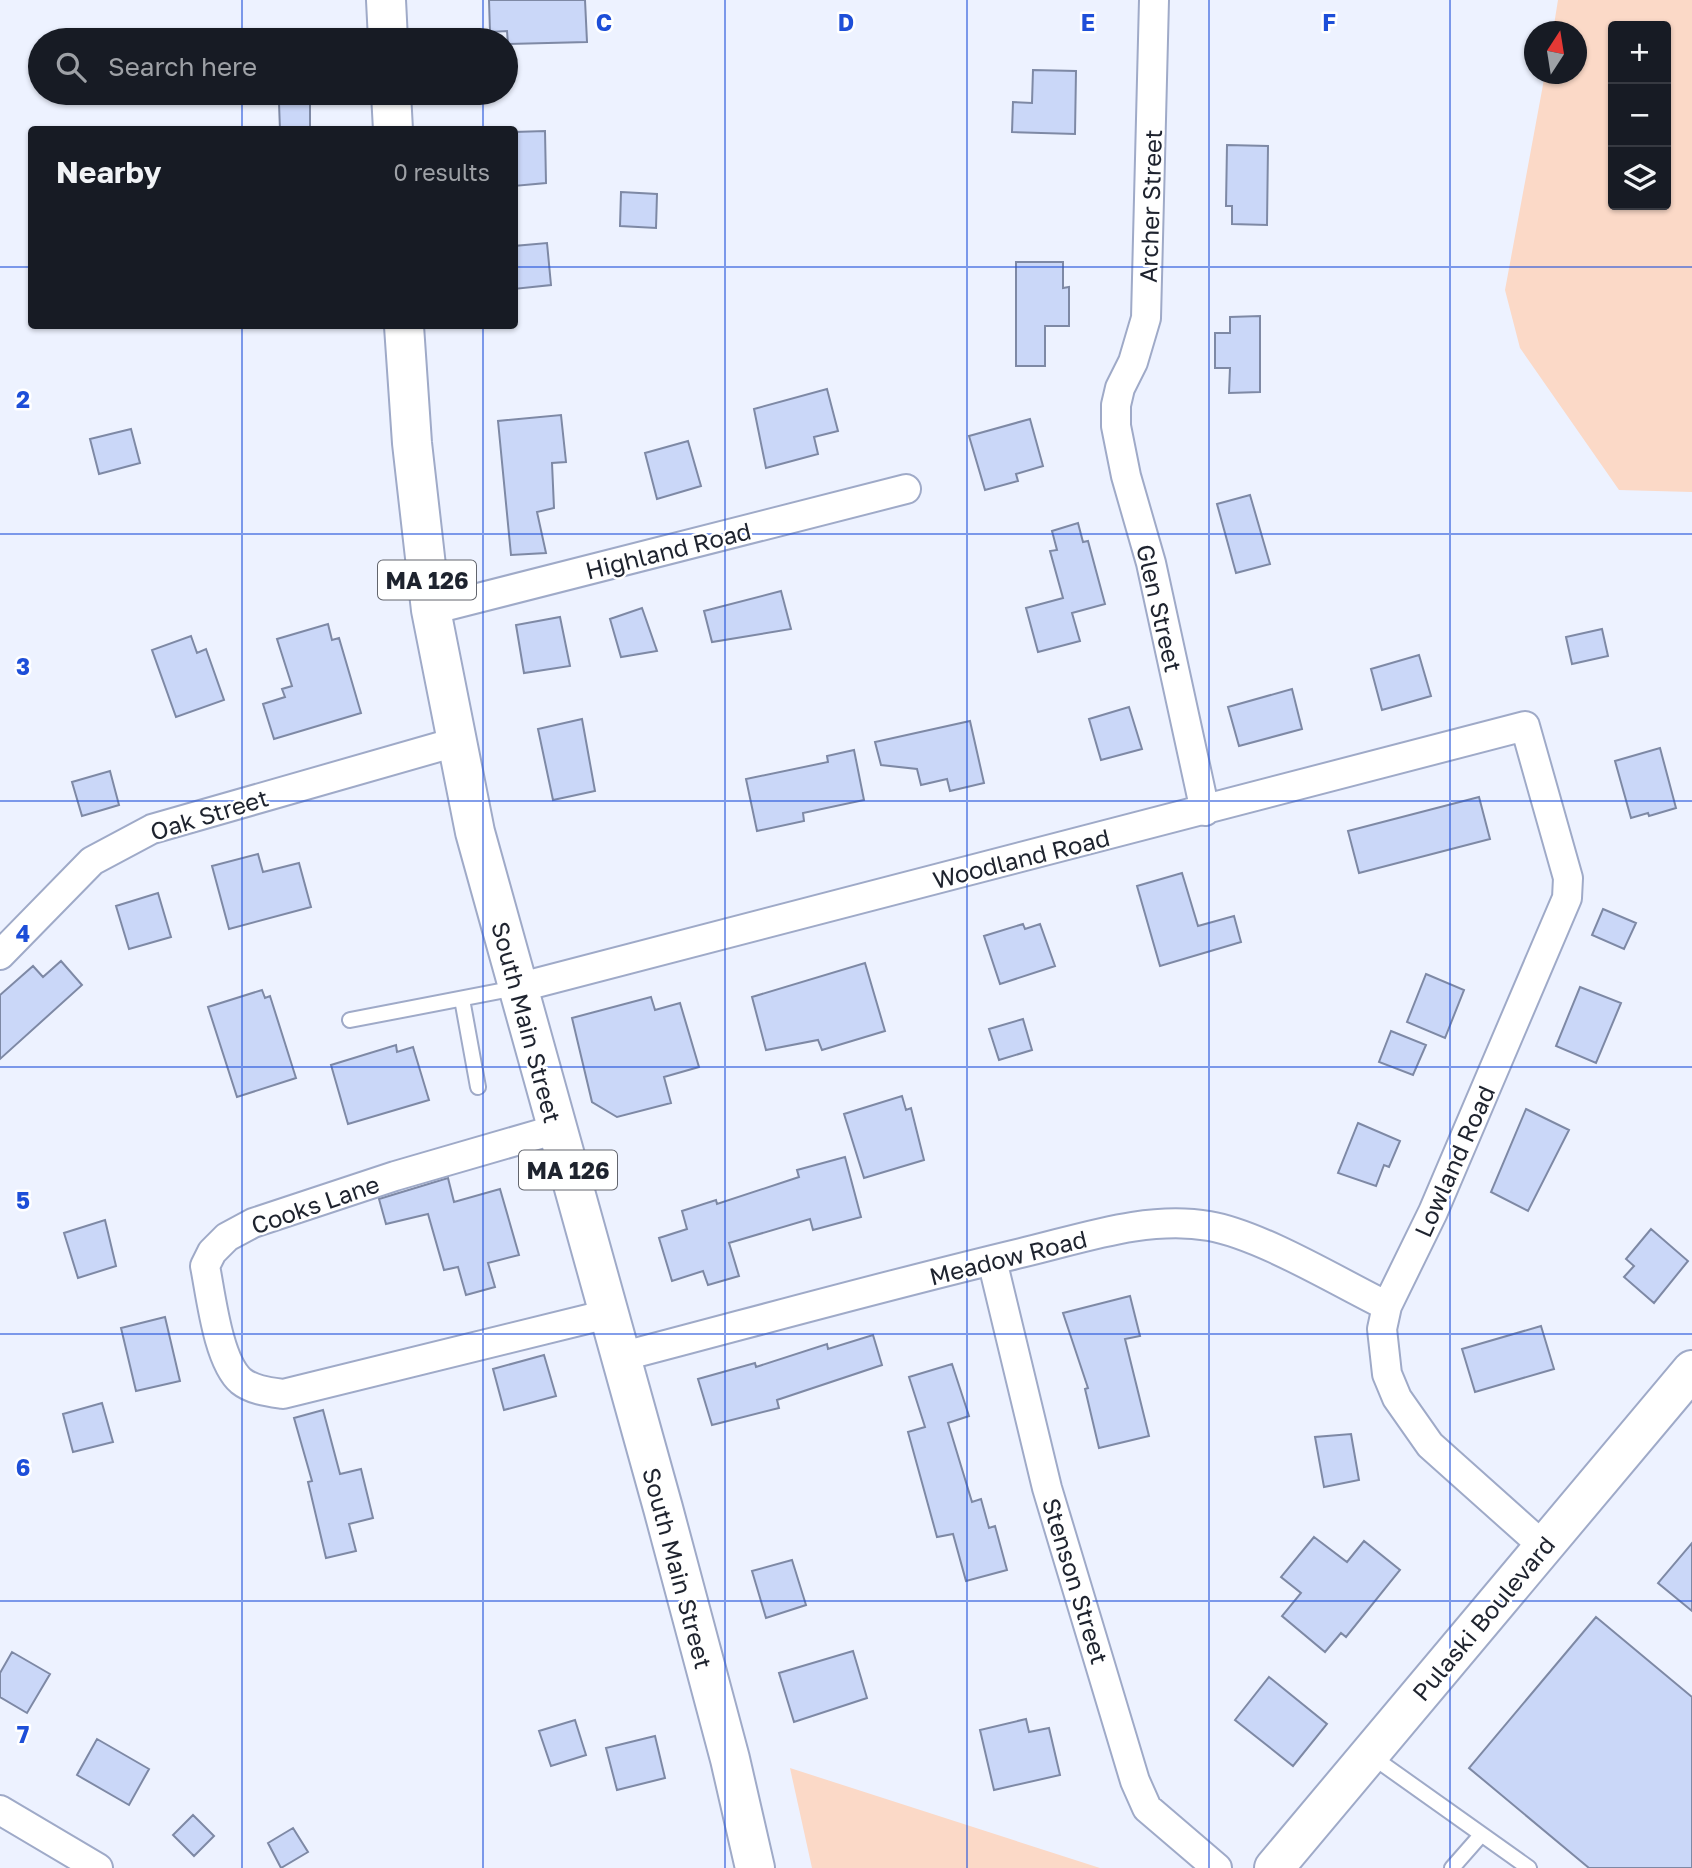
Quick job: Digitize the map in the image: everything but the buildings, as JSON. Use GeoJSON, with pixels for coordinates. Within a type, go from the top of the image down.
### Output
{"type":"FeatureCollection","features":[{"type":"Feature","properties":{"kind":"main road"},"geometry":{"type":"LineString","coordinates":[[386,0],[387,28]]}},
{"type":"Feature","properties":{"kind":"main road"},"geometry":{"type":"LineString","coordinates":[[392,105],[393,126]]}},
{"type":"Feature","properties":{"kind":"main road","name":"South Main Street"},"geometry":{"type":"LineString","coordinates":[[404,329],[413,455],[430,610],[475,832],[730,1759],[755,1868]]}},
{"type":"Feature","properties":{"kind":"main road","name":"Pulaski Boulevard"},"geometry":{"type":"LineString","coordinates":[[1274,1868],[1692,1370]]}},
{"type":"Feature","properties":{"kind":"street","name":"Archer Street"},"geometry":{"type":"LineString","coordinates":[[1116,405],[1141,340],[1146,318],[1154,0]]}},
{"type":"Feature","properties":{"kind":"street","name":"Glen Street"},"geometry":{"type":"LineString","coordinates":[[1116,405],[1119,447],[1152,563],[1205,811]]}},
{"type":"Feature","properties":{"kind":"street","name":"Highland Road"},"geometry":{"type":"LineString","coordinates":[[430,610],[906,489]]}},
{"type":"Feature","properties":{"kind":"street","name":"Woodland Road"},"geometry":{"type":"LineString","coordinates":[[517,988],[1525,726]]}},
{"type":"Feature","properties":{"kind":"street","name":"Lowland Road"},"geometry":{"type":"LineString","coordinates":[[1525,726],[1568,878],[1567,898],[1433,1212],[1387,1306],[1382,1329],[1382,1351],[1387,1374],[1397,1398],[1430,1445],[1543,1546]]}},
{"type":"Feature","properties":{"kind":"street","name":"Oak Street"},"geometry":{"type":"LineString","coordinates":[[0,955],[92,861],[152,829],[456,742]]}},
{"type":"Feature","properties":{"kind":"street","name":"Cooks Lane"},"geometry":{"type":"LineString","coordinates":[[557,1129],[382,1180],[253,1223],[227,1237],[212,1252],[205,1266],[228,1363],[241,1381],[266,1392],[282,1394],[608,1314]]}},
{"type":"Feature","properties":{"kind":"street","name":"Meadow Road"},"geometry":{"type":"LineString","coordinates":[[620,1357],[992,1260],[1134,1227],[1175,1223],[1209,1226],[1242,1235],[1387,1306]]}},
{"type":"Feature","properties":{"kind":"street","name":"Stenson Street"},"geometry":{"type":"LineString","coordinates":[[992,1260],[1047,1488],[1135,1781],[1147,1808],[1217,1868]]}},
{"type":"Feature","properties":{"kind":"street"},"geometry":{"type":"LineString","coordinates":[[0,1810],[98,1868]]}},
{"type":"Feature","properties":{"kind":"lane"},"geometry":{"type":"LineString","coordinates":[[350,1020],[517,988]]}},
{"type":"Feature","properties":{"kind":"lane"},"geometry":{"type":"LineString","coordinates":[[462,999],[478,1087]]}},
{"type":"Feature","properties":{"kind":"lane"},"geometry":{"type":"LineString","coordinates":[[1369,1754],[1529,1868]]}},
{"type":"Feature","properties":{"kind":"lane"},"geometry":{"type":"LineString","coordinates":[[1452,1868],[1480,1835]]}},
{"type":"Feature","properties":{"kind":"shaded area"},"geometry":{"type":"Polygon","coordinates":[[[1558,0],[1692,0],[1692,492],[1619,490],[1520,348],[1505,290],[1543,84],[1587,84],[1587,21],[1555,21],[1558,0]]]}},
{"type":"Feature","properties":{"kind":"shaded area"},"geometry":{"type":"Polygon","coordinates":[[[790,1768],[1100,1868],[812,1868],[790,1768]]]}}]}
